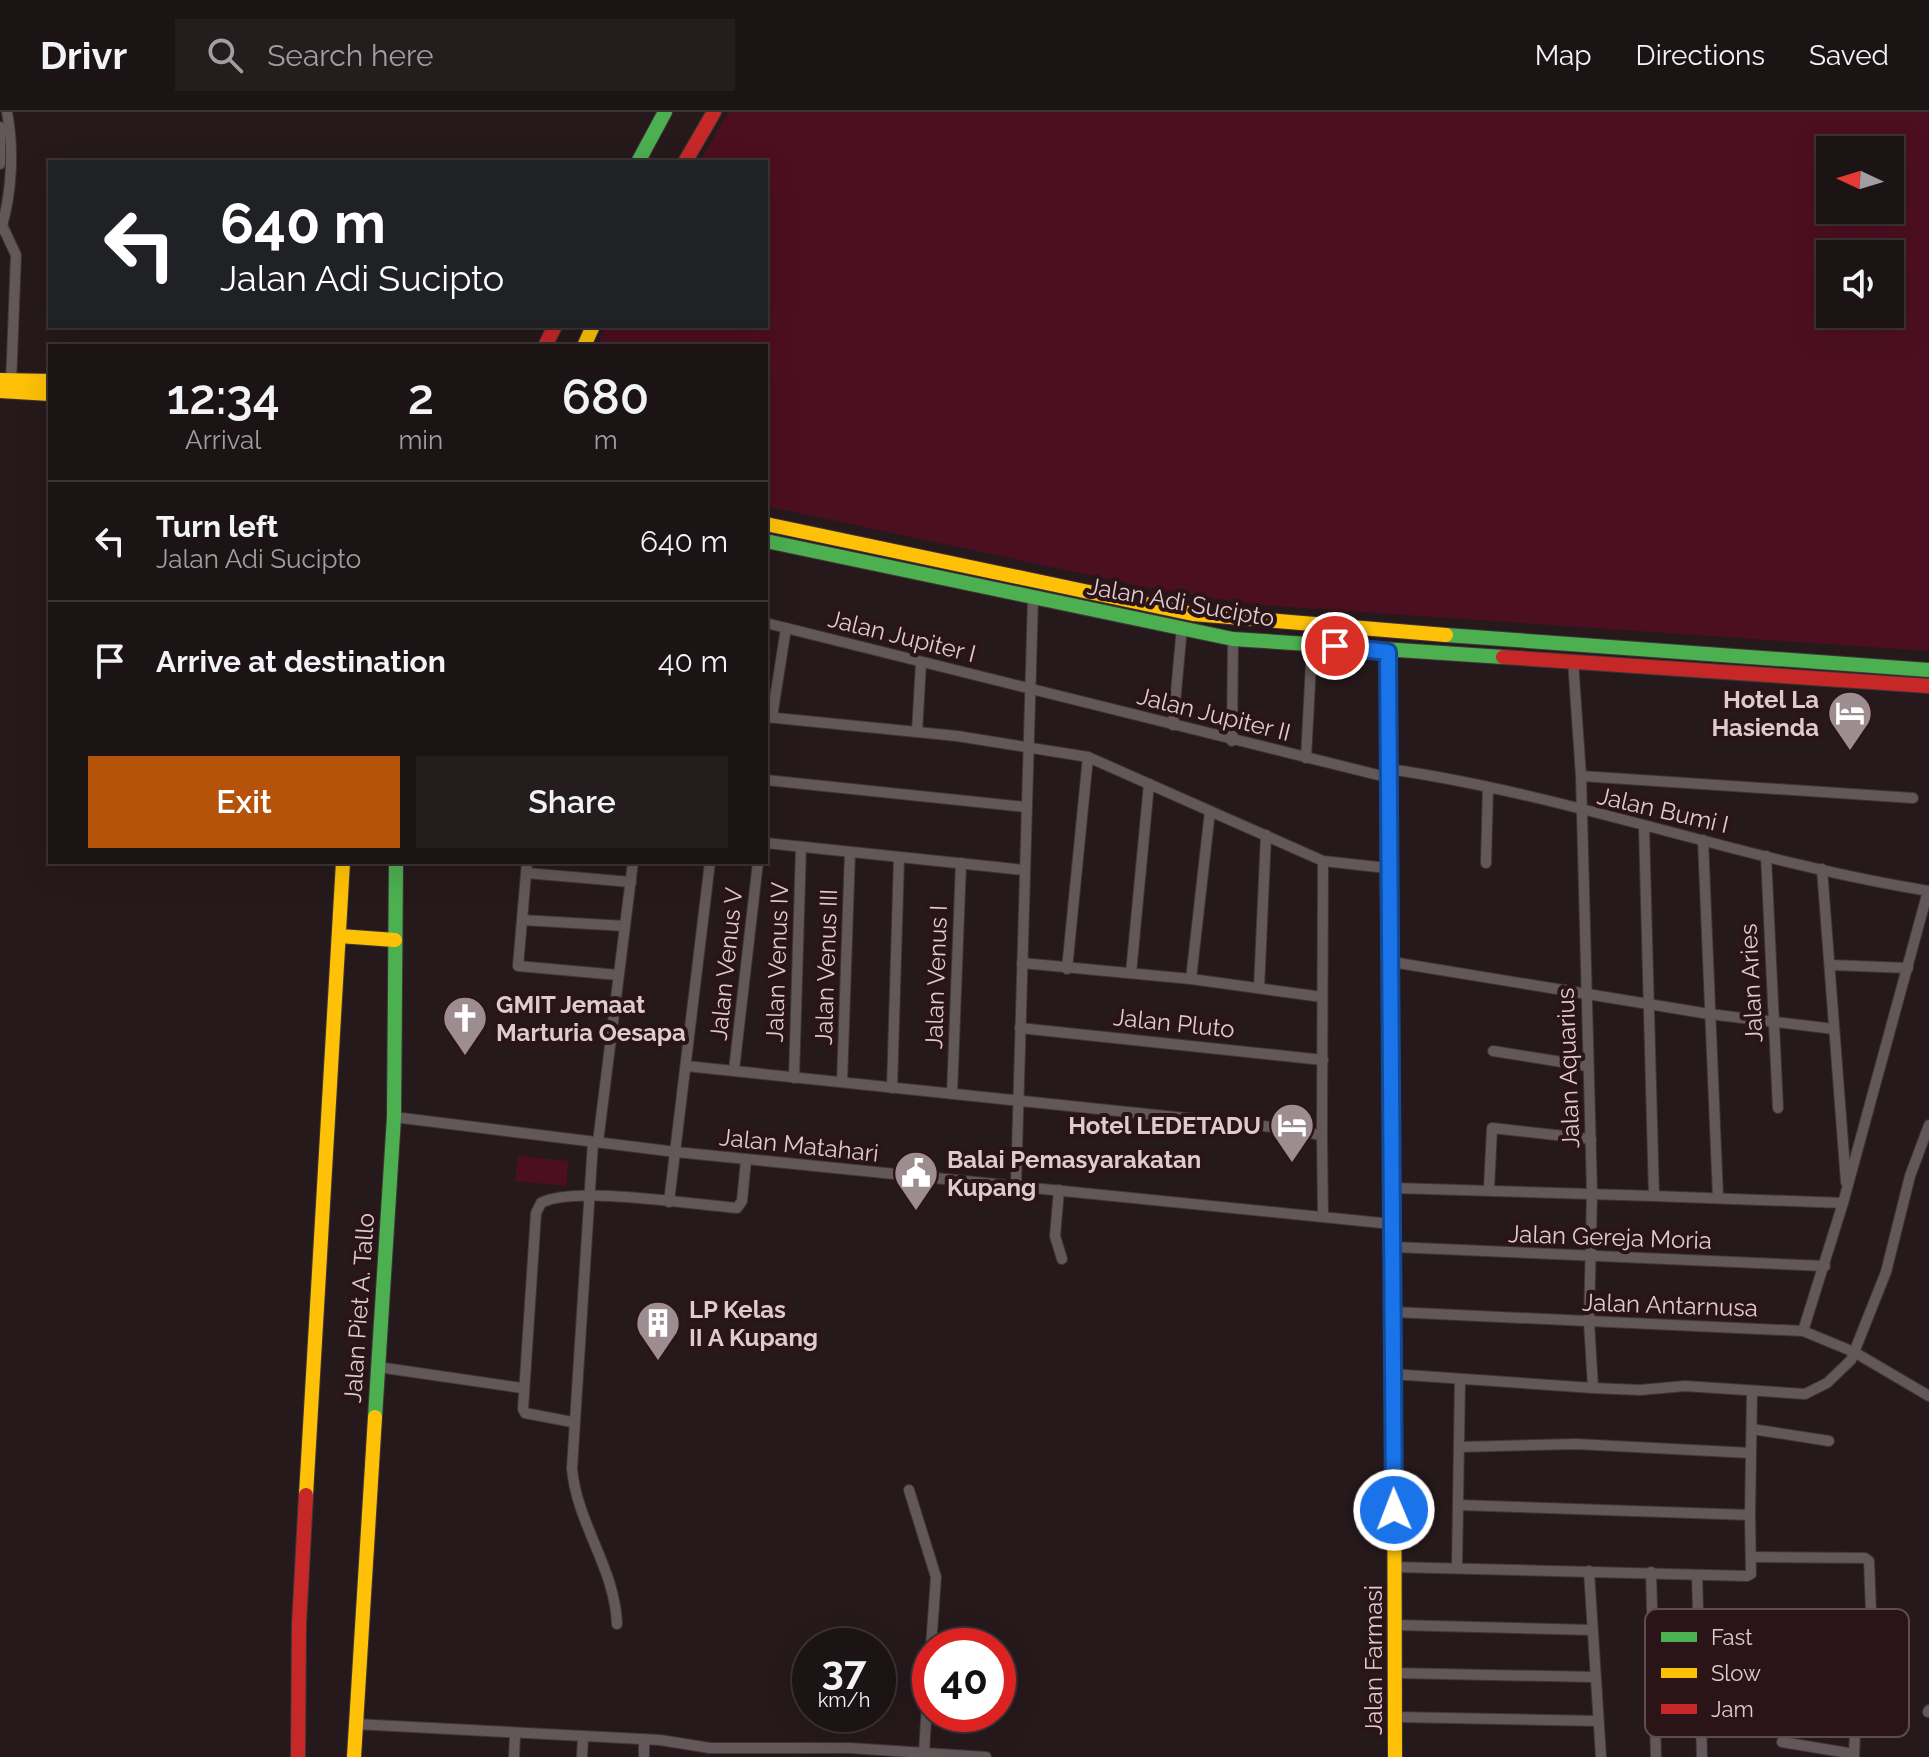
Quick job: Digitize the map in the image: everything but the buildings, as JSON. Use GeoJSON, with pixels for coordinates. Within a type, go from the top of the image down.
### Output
{"type":"FeatureCollection","features":[{"type":"Feature","properties":{"kind":"main road"},"geometry":{"type":"LineString","coordinates":[[639,160],[665,112]]}},
{"type":"Feature","properties":{"kind":"main road"},"geometry":{"type":"LineString","coordinates":[[686,160],[714,112]]}},
{"type":"Feature","properties":{"kind":"main road"},"geometry":{"type":"LineString","coordinates":[[6,386],[48,381]]}},
{"type":"Feature","properties":{"kind":"main road"},"geometry":{"type":"LineString","coordinates":[[6,386],[48,394]]}},
{"type":"Feature","properties":{"kind":"main road","name":"Jalan Adi Sucipto"},"geometry":{"type":"LineString","coordinates":[[768,524],[1244,621],[1812,670],[1929,686]]}},
{"type":"Feature","properties":{"kind":"main road","name":"Jalan Adi Sucipto"},"geometry":{"type":"LineString","coordinates":[[768,541],[1233,639],[1388,652],[1573,661],[1812,670],[1929,670]]}},
{"type":"Feature","properties":{"kind":"main road"},"geometry":{"type":"LineString","coordinates":[[1086,591],[1086,608]]}},
{"type":"Feature","properties":{"kind":"main road","name":"Jalan Farmasi"},"geometry":{"type":"LineString","coordinates":[[1388,652],[1387,868],[1392,962],[1394,1188],[1395,1757]]}},
{"type":"Feature","properties":{"kind":"main road","name":"Jalan Piet A. Tallo"},"geometry":{"type":"LineString","coordinates":[[298,1757],[299,1625],[343,864]]}},
{"type":"Feature","properties":{"kind":"main road","name":"Jalan Piet A. Tallo"},"geometry":{"type":"LineString","coordinates":[[354,1757],[394,1117],[396,864]]}},
{"type":"Feature","properties":{"kind":"main road"},"geometry":{"type":"LineString","coordinates":[[339,936],[395,940]]}},
{"type":"Feature","properties":{"kind":"street"},"geometry":{"type":"LineString","coordinates":[[6,386],[16,255],[1,228],[11,138],[7,112]]}},
{"type":"Feature","properties":{"kind":"street"},"geometry":{"type":"LineString","coordinates":[[0,127],[0,164]]}},
{"type":"Feature","properties":{"kind":"street"},"geometry":{"type":"LineString","coordinates":[[1016,1185],[1033,598]]}},
{"type":"Feature","properties":{"kind":"street","name":"Jalan Jupiter I"},"geometry":{"type":"LineString","coordinates":[[768,624],[1029,687]]}},
{"type":"Feature","properties":{"kind":"street"},"geometry":{"type":"LineString","coordinates":[[1173,725],[1182,627]]}},
{"type":"Feature","properties":{"kind":"street"},"geometry":{"type":"LineString","coordinates":[[786,628],[769,717],[1027,745],[1088,757],[1323,861],[1387,868]]}},
{"type":"Feature","properties":{"kind":"street"},"geometry":{"type":"LineString","coordinates":[[1232,741],[1233,639]]}},
{"type":"Feature","properties":{"kind":"street"},"geometry":{"type":"LineString","coordinates":[[1306,758],[1312,645]]}},
{"type":"Feature","properties":{"kind":"street","name":"Jalan Aquarius"},"geometry":{"type":"LineString","coordinates":[[1573,661],[1581,776],[1591,1139],[1589,1322],[1593,1388]]}},
{"type":"Feature","properties":{"kind":"street"},"geometry":{"type":"LineString","coordinates":[[917,732],[921,663]]}},
{"type":"Feature","properties":{"kind":"street","name":"Jalan Jupiter II"},"geometry":{"type":"LineString","coordinates":[[1029,687],[1232,741],[1389,773]]}},
{"type":"Feature","properties":{"kind":"street"},"geometry":{"type":"LineString","coordinates":[[1067,969],[1088,757]]}},
{"type":"Feature","properties":{"kind":"street","name":"Jalan Bumi I"},"geometry":{"type":"LineString","coordinates":[[1389,773],[1488,787],[1766,856],[1928,891]]}},
{"type":"Feature","properties":{"kind":"street"},"geometry":{"type":"LineString","coordinates":[[1581,776],[1913,798]]}},
{"type":"Feature","properties":{"kind":"street"},"geometry":{"type":"LineString","coordinates":[[768,780],[1025,807]]}},
{"type":"Feature","properties":{"kind":"street"},"geometry":{"type":"LineString","coordinates":[[1131,973],[1149,784]]}},
{"type":"Feature","properties":{"kind":"street"},"geometry":{"type":"LineString","coordinates":[[1486,863],[1488,787]]}},
{"type":"Feature","properties":{"kind":"street"},"geometry":{"type":"LineString","coordinates":[[1191,979],[1210,811]]}},
{"type":"Feature","properties":{"kind":"street"},"geometry":{"type":"LineString","coordinates":[[1644,827],[1654,1196]]}},
{"type":"Feature","properties":{"kind":"street"},"geometry":{"type":"LineString","coordinates":[[1259,988],[1266,835]]}},
{"type":"Feature","properties":{"kind":"street"},"geometry":{"type":"LineString","coordinates":[[1703,840],[1718,1197]]}},
{"type":"Feature","properties":{"kind":"street"},"geometry":{"type":"LineString","coordinates":[[768,843],[1024,870]]}},
{"type":"Feature","properties":{"kind":"street","name":"Jalan Venus IV"},"geometry":{"type":"LineString","coordinates":[[794,1078],[801,847]]}},
{"type":"Feature","properties":{"kind":"street","name":"Jalan Venus III"},"geometry":{"type":"LineString","coordinates":[[842,1082],[850,852]]}},
{"type":"Feature","properties":{"kind":"street","name":"Jalan Aries"},"geometry":{"type":"LineString","coordinates":[[1766,856],[1778,1108]]}},
{"type":"Feature","properties":{"kind":"street"},"geometry":{"type":"LineString","coordinates":[[892,1088],[899,858]]}},
{"type":"Feature","properties":{"kind":"street"},"geometry":{"type":"LineString","coordinates":[[1323,861],[1323,1217]]}},
{"type":"Feature","properties":{"kind":"street","name":"Jalan Venus I"},"geometry":{"type":"LineString","coordinates":[[952,1094],[961,863]]}},
{"type":"Feature","properties":{"kind":"street"},"geometry":{"type":"LineString","coordinates":[[617,1624],[613,1587],[573,1479],[572,1422],[587,1196],[633,864]]}},
{"type":"Feature","properties":{"kind":"street"},"geometry":{"type":"LineString","coordinates":[[669,1202],[710,864]]}},
{"type":"Feature","properties":{"kind":"street","name":"Jalan Venus V"},"geometry":{"type":"LineString","coordinates":[[734,1070],[758,864]]}},
{"type":"Feature","properties":{"kind":"street"},"geometry":{"type":"LineString","coordinates":[[618,975],[521,967],[517,962],[527,868],[631,882]]}},
{"type":"Feature","properties":{"kind":"street"},"geometry":{"type":"LineString","coordinates":[[1822,869],[1847,1186]]}},
{"type":"Feature","properties":{"kind":"street"},"geometry":{"type":"LineString","coordinates":[[1803,1331],[1843,1203],[1928,891]]}},
{"type":"Feature","properties":{"kind":"street"},"geometry":{"type":"LineString","coordinates":[[522,920],[625,926]]}},
{"type":"Feature","properties":{"kind":"street"},"geometry":{"type":"LineString","coordinates":[[1392,962],[1709,1014],[1834,1029]]}},
{"type":"Feature","properties":{"kind":"street"},"geometry":{"type":"LineString","coordinates":[[1022,963],[1191,979],[1322,997]]}},
{"type":"Feature","properties":{"kind":"street"},"geometry":{"type":"LineString","coordinates":[[1831,965],[1908,968]]}},
{"type":"Feature","properties":{"kind":"street","name":"Jalan Pluto"},"geometry":{"type":"LineString","coordinates":[[1020,1028],[1323,1060]]}},
{"type":"Feature","properties":{"kind":"street"},"geometry":{"type":"LineString","coordinates":[[1493,1051],[1587,1066]]}},
{"type":"Feature","properties":{"kind":"street"},"geometry":{"type":"LineString","coordinates":[[686,1066],[1300,1130],[1322,1136]]}},
{"type":"Feature","properties":{"kind":"street","name":"Jalan Matahari"},"geometry":{"type":"LineString","coordinates":[[394,1117],[746,1160],[1392,1224]]}},
{"type":"Feature","properties":{"kind":"street"},"geometry":{"type":"LineString","coordinates":[[1392,1374],[1593,1388],[1640,1390],[1685,1386],[1805,1394],[1840,1373],[1854,1352],[1886,1272],[1910,1176],[1929,1125]]}},
{"type":"Feature","properties":{"kind":"street"},"geometry":{"type":"LineString","coordinates":[[1489,1189],[1492,1128],[1591,1139]]}},
{"type":"Feature","properties":{"kind":"street"},"geometry":{"type":"LineString","coordinates":[[572,1422],[525,1413],[522,1388],[536,1213],[545,1201],[587,1196],[740,1207],[746,1160]]}},
{"type":"Feature","properties":{"kind":"street"},"geometry":{"type":"LineString","coordinates":[[1394,1188],[1843,1203]]}},
{"type":"Feature","properties":{"kind":"street"},"geometry":{"type":"LineString","coordinates":[[1059,1190],[1055,1236],[1062,1259]]}},
{"type":"Feature","properties":{"kind":"street","name":"Jalan Gereja Moria"},"geometry":{"type":"LineString","coordinates":[[1394,1247],[1825,1266]]}},
{"type":"Feature","properties":{"kind":"street","name":"Jalan Antarnusa"},"geometry":{"type":"LineString","coordinates":[[1394,1312],[1803,1331],[1854,1352],[1929,1396]]}},
{"type":"Feature","properties":{"kind":"street"},"geometry":{"type":"LineString","coordinates":[[378,1367],[522,1388]]}},
{"type":"Feature","properties":{"kind":"street"},"geometry":{"type":"LineString","coordinates":[[1457,1566],[1460,1379]]}},
{"type":"Feature","properties":{"kind":"street"},"geometry":{"type":"LineString","coordinates":[[1394,1567],[1457,1566],[1750,1576],[1752,1391]]}},
{"type":"Feature","properties":{"kind":"street"},"geometry":{"type":"LineString","coordinates":[[1752,1429],[1829,1441]]}},
{"type":"Feature","properties":{"kind":"street"},"geometry":{"type":"LineString","coordinates":[[1459,1447],[1576,1444],[1751,1453]]}},
{"type":"Feature","properties":{"kind":"street"},"geometry":{"type":"LineString","coordinates":[[909,1490],[936,1577],[932,1628]]}},
{"type":"Feature","properties":{"kind":"street"},"geometry":{"type":"LineString","coordinates":[[1458,1505],[1750,1515]]}},
{"type":"Feature","properties":{"kind":"street"},"geometry":{"type":"LineString","coordinates":[[1751,1557],[1865,1558],[1869,1561],[1871,1609]]}},
{"type":"Feature","properties":{"kind":"street"},"geometry":{"type":"LineString","coordinates":[[1589,1571],[1601,1757]]}},
{"type":"Feature","properties":{"kind":"street"},"geometry":{"type":"LineString","coordinates":[[1651,1572],[1652,1609]]}},
{"type":"Feature","properties":{"kind":"street"},"geometry":{"type":"LineString","coordinates":[[1697,1575],[1698,1609]]}},
{"type":"Feature","properties":{"kind":"street"},"geometry":{"type":"LineString","coordinates":[[1395,1625],[1592,1630]]}},
{"type":"Feature","properties":{"kind":"street"},"geometry":{"type":"LineString","coordinates":[[1394,1673],[1594,1677]]}},
{"type":"Feature","properties":{"kind":"street"},"geometry":{"type":"LineString","coordinates":[[1395,1717],[1598,1721]]}},
{"type":"Feature","properties":{"kind":"street"},"geometry":{"type":"LineString","coordinates":[[355,1724],[515,1735],[644,1739],[710,1752],[924,1752],[986,1757]]}},
{"type":"Feature","properties":{"kind":"street"},"geometry":{"type":"LineString","coordinates":[[924,1752],[925,1732]]}},
{"type":"Feature","properties":{"kind":"street"},"geometry":{"type":"LineString","coordinates":[[514,1757],[515,1735]]}},
{"type":"Feature","properties":{"kind":"street"},"geometry":{"type":"LineString","coordinates":[[582,1757],[583,1737]]}},
{"type":"Feature","properties":{"kind":"street"},"geometry":{"type":"LineString","coordinates":[[1655,1737],[1656,1757]]}},
{"type":"Feature","properties":{"kind":"street"},"geometry":{"type":"LineString","coordinates":[[1701,1737],[1702,1757]]}},
{"type":"Feature","properties":{"kind":"street"},"geometry":{"type":"LineString","coordinates":[[644,1739],[644,1757]]}},
{"type":"Feature","properties":{"kind":"street"},"geometry":{"type":"LineString","coordinates":[[1782,1742],[1854,1755]]}},
{"type":"Feature","properties":{"kind":"shaded area"},"geometry":{"type":"Polygon","coordinates":[[[729,112],[1929,112],[1929,651],[1258,605],[1145,587],[768,506],[768,344],[598,344],[605,328],[768,328],[768,160],[700,160],[729,112]]]}},
{"type":"Feature","properties":{"kind":"shaded area"},"geometry":{"type":"Polygon","coordinates":[[[518,1156],[568,1161],[566,1186],[515,1181],[518,1156]]]}},
{"type":"Feature","properties":{"kind":"traffic: fast"},"geometry":{"type":"LineString","coordinates":[[639,160],[665,112]]}},
{"type":"Feature","properties":{"kind":"traffic: fast"},"geometry":{"type":"LineString","coordinates":[[768,541],[1233,639],[1503,657]]}},
{"type":"Feature","properties":{"kind":"traffic: fast"},"geometry":{"type":"LineString","coordinates":[[1446,635],[1929,670]]}},
{"type":"Feature","properties":{"kind":"traffic: fast"},"geometry":{"type":"LineString","coordinates":[[1388,652],[1387,868],[1392,1113]]}},
{"type":"Feature","properties":{"kind":"traffic: fast"},"geometry":{"type":"LineString","coordinates":[[375,1417],[394,1117],[396,864]]}},
{"type":"Feature","properties":{"kind":"traffic: slow"},"geometry":{"type":"LineString","coordinates":[[585,344],[592,328]]}},
{"type":"Feature","properties":{"kind":"traffic: slow"},"geometry":{"type":"LineString","coordinates":[[0,380],[48,381]]}},
{"type":"Feature","properties":{"kind":"traffic: slow"},"geometry":{"type":"LineString","coordinates":[[0,391],[48,394]]}},
{"type":"Feature","properties":{"kind":"traffic: slow"},"geometry":{"type":"LineString","coordinates":[[768,524],[1193,614],[1446,635]]}},
{"type":"Feature","properties":{"kind":"traffic: slow"},"geometry":{"type":"LineString","coordinates":[[306,1495],[343,864]]}},
{"type":"Feature","properties":{"kind":"traffic: slow"},"geometry":{"type":"LineString","coordinates":[[339,936],[395,940]]}},
{"type":"Feature","properties":{"kind":"traffic: slow"},"geometry":{"type":"LineString","coordinates":[[1394,1368],[1395,1757]]}},
{"type":"Feature","properties":{"kind":"traffic: slow"},"geometry":{"type":"LineString","coordinates":[[354,1757],[375,1417]]}},
{"type":"Feature","properties":{"kind":"traffic: jam"},"geometry":{"type":"LineString","coordinates":[[686,160],[714,112]]}},
{"type":"Feature","properties":{"kind":"traffic: jam"},"geometry":{"type":"LineString","coordinates":[[546,344],[554,328]]}},
{"type":"Feature","properties":{"kind":"traffic: jam"},"geometry":{"type":"LineString","coordinates":[[1503,657],[1929,686]]}},
{"type":"Feature","properties":{"kind":"traffic: jam"},"geometry":{"type":"LineString","coordinates":[[1392,1113],[1394,1368]]}},
{"type":"Feature","properties":{"kind":"traffic: jam"},"geometry":{"type":"LineString","coordinates":[[298,1757],[299,1625],[306,1495]]}},
{"type":"Feature","properties":{"kind":"place","name":"Hotel La Hasienda"},"geometry":{"type":"Point","coordinates":[1850,752]}},
{"type":"Feature","properties":{"kind":"place","name":"GMIT Jemaat Marturia Oesapa"},"geometry":{"type":"Point","coordinates":[465,1057]}},
{"type":"Feature","properties":{"kind":"place","name":"Hotel LEDETADU"},"geometry":{"type":"Point","coordinates":[1292,1164]}},
{"type":"Feature","properties":{"kind":"place","name":"Balai Pemasyarakatan Kupang"},"geometry":{"type":"Point","coordinates":[916,1212]}},
{"type":"Feature","properties":{"kind":"place","name":"LP Kelas II A Kupang"},"geometry":{"type":"Point","coordinates":[658,1362]}},
{"type":"Feature","properties":{"kind":"route"},"geometry":{"type":"LineString","coordinates":[[1335,646],[1388,652],[1390,778],[1387,868],[1392,962],[1394,1510]]}}]}
